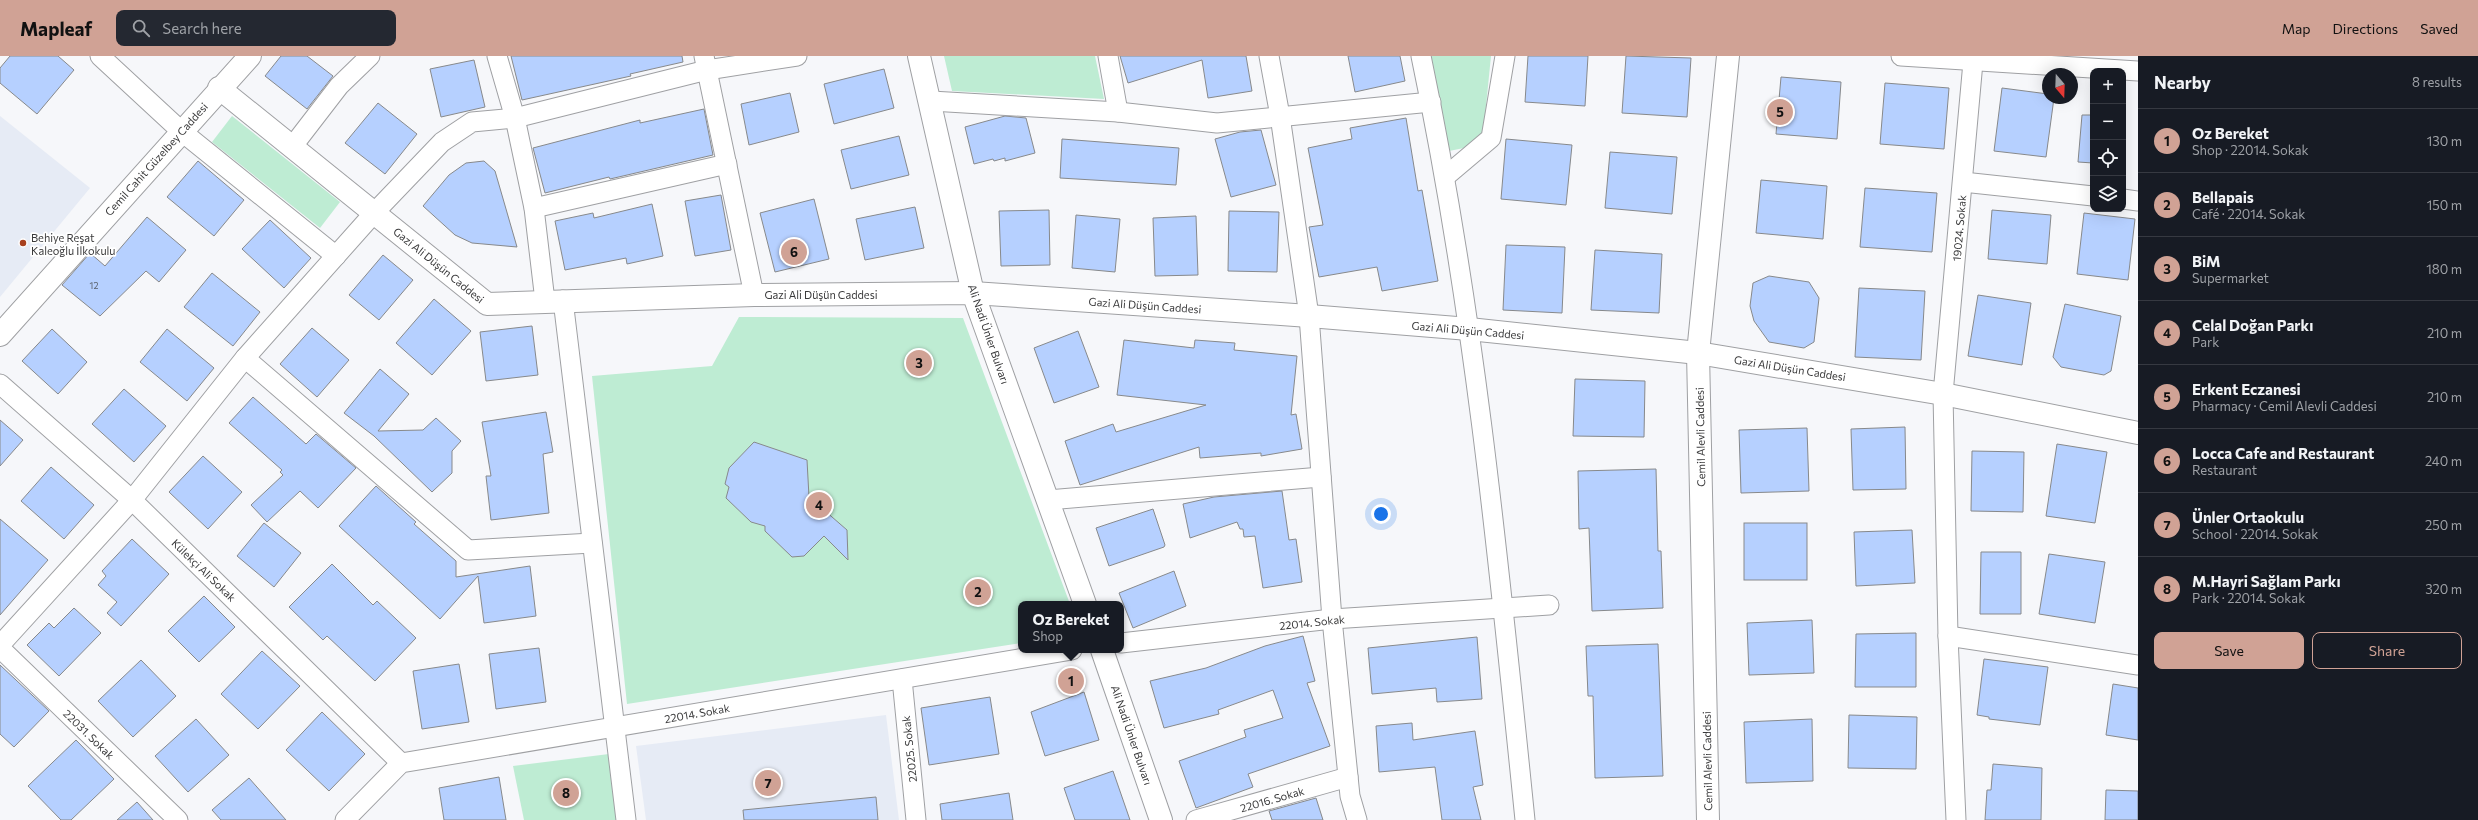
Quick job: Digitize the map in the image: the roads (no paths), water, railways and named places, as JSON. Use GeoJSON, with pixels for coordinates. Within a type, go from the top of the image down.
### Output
{"type":"FeatureCollection","features":[{"type":"Feature","properties":{"kind":"street"},"geometry":{"type":"LineString","coordinates":[[100,56],[181,131],[336,256]]}},
{"type":"Feature","properties":{"kind":"street","name":"Cemil Cahit Güzelbey Caddesi"},"geometry":{"type":"LineString","coordinates":[[0,335],[219,88],[250,56]]}},
{"type":"Feature","properties":{"kind":"street"},"geometry":{"type":"LineString","coordinates":[[292,147],[339,86],[370,56]]}},
{"type":"Feature","properties":{"kind":"street"},"geometry":{"type":"LineString","coordinates":[[497,56],[515,118],[554,301],[592,543],[626,820]]}},
{"type":"Feature","properties":{"kind":"street"},"geometry":{"type":"LineString","coordinates":[[0,646],[132,500],[245,358],[374,213],[442,142],[472,122],[515,118],[706,63],[798,56]]}},
{"type":"Feature","properties":{"kind":"street","name":"Ali Nadi Ünler Bulvarı"},"geometry":{"type":"LineString","coordinates":[[920,56],[973,293],[1084,601]]}},
{"type":"Feature","properties":{"kind":"street"},"geometry":{"type":"LineString","coordinates":[[1108,56],[1118,112]]}},
{"type":"Feature","properties":{"kind":"street"},"geometry":{"type":"LineString","coordinates":[[1269,56],[1280,116],[1309,316],[1332,619],[1350,796],[1358,820]]}},
{"type":"Feature","properties":{"kind":"street"},"geometry":{"type":"LineString","coordinates":[[1421,56],[1446,176],[1469,329],[1504,608],[1525,820]]}},
{"type":"Feature","properties":{"kind":"street"},"geometry":{"type":"LineString","coordinates":[[1446,176],[1491,138],[1505,56]]}},
{"type":"Feature","properties":{"kind":"street","name":"Cemil Alevli Caddesi"},"geometry":{"type":"LineString","coordinates":[[1708,820],[1698,353],[1728,56]]}},
{"type":"Feature","properties":{"kind":"street"},"geometry":{"type":"LineString","coordinates":[[1901,56],[1973,62],[2138,71]]}},
{"type":"Feature","properties":{"kind":"street","name":"19024. Sokak"},"geometry":{"type":"LineString","coordinates":[[1956,820],[1948,636],[1943,394],[1973,62]]}},
{"type":"Feature","properties":{"kind":"street"},"geometry":{"type":"LineString","coordinates":[[706,63],[754,295]]}},
{"type":"Feature","properties":{"kind":"street","name":"Gazi Ali Düşün Caddesi"},"geometry":{"type":"LineString","coordinates":[[219,88],[486,304],[754,295],[973,293],[1309,316],[1469,329],[1698,353],[1943,394],[2138,433]]}},
{"type":"Feature","properties":{"kind":"street"},"geometry":{"type":"LineString","coordinates":[[931,101],[1118,112],[1217,123],[1431,102]]}},
{"type":"Feature","properties":{"kind":"street"},"geometry":{"type":"LineString","coordinates":[[534,208],[727,164]]}},
{"type":"Feature","properties":{"kind":"street"},"geometry":{"type":"LineString","coordinates":[[1963,182],[2090,196]]}},
{"type":"Feature","properties":{"kind":"street"},"geometry":{"type":"LineString","coordinates":[[2126,199],[2138,200]]}},
{"type":"Feature","properties":{"kind":"street"},"geometry":{"type":"LineString","coordinates":[[245,358],[468,550],[592,543]]}},
{"type":"Feature","properties":{"kind":"street","name":"Külekçi Ali Sokak"},"geometry":{"type":"LineString","coordinates":[[0,384],[132,500],[401,763]]}},
{"type":"Feature","properties":{"kind":"street"},"geometry":{"type":"LineString","coordinates":[[1048,500],[1321,478]]}},
{"type":"Feature","properties":{"kind":"street","name":"22014. Sokak"},"geometry":{"type":"LineString","coordinates":[[1124,643],[1332,619],[1549,605]]}},
{"type":"Feature","properties":{"kind":"street"},"geometry":{"type":"LineString","coordinates":[[1948,636],[2138,665]]}},
{"type":"Feature","properties":{"kind":"street","name":"22031. Sokak"},"geometry":{"type":"LineString","coordinates":[[0,646],[178,820]]}},
{"type":"Feature","properties":{"kind":"street","name":"22014. Sokak"},"geometry":{"type":"LineString","coordinates":[[401,763],[1054,653]]}},
{"type":"Feature","properties":{"kind":"street","name":"Ali Nadi Ünler Bulvarı"},"geometry":{"type":"LineString","coordinates":[[1103,653],[1161,820]]}},
{"type":"Feature","properties":{"kind":"street","name":"22025. Sokak"},"geometry":{"type":"LineString","coordinates":[[902,679],[916,820]]}},
{"type":"Feature","properties":{"kind":"street"},"geometry":{"type":"LineString","coordinates":[[345,820],[401,763]]}},
{"type":"Feature","properties":{"kind":"street","name":"22016. Sokak"},"geometry":{"type":"LineString","coordinates":[[1196,820],[1348,777]]}},
{"type":"Feature","properties":{"kind":"place","name":"Erkent Eczanesi"},"geometry":{"type":"Point","coordinates":[1780,112]}},
{"type":"Feature","properties":{"kind":"place","name":"Behiye Reşat Kaleoğlu İlkokulu"},"geometry":{"type":"Point","coordinates":[23,243]}},
{"type":"Feature","properties":{"kind":"place","name":"Locca Cafe and Restaurant"},"geometry":{"type":"Point","coordinates":[794,252]}},
{"type":"Feature","properties":{"kind":"place","name":"BiM"},"geometry":{"type":"Point","coordinates":[919,363]}},
{"type":"Feature","properties":{"kind":"place","name":"Celal Doğan Parkı"},"geometry":{"type":"Point","coordinates":[819,505]}},
{"type":"Feature","properties":{"kind":"place","name":"Bellapais"},"geometry":{"type":"Point","coordinates":[978,592]}},
{"type":"Feature","properties":{"kind":"place","name":"Oz Bereket"},"geometry":{"type":"Point","coordinates":[1071,681]}},
{"type":"Feature","properties":{"kind":"place","name":"Ünler Ortaokulu"},"geometry":{"type":"Point","coordinates":[768,783]}},
{"type":"Feature","properties":{"kind":"place","name":"M.Hayri Sağlam Parkı"},"geometry":{"type":"Point","coordinates":[566,793]}}]}
